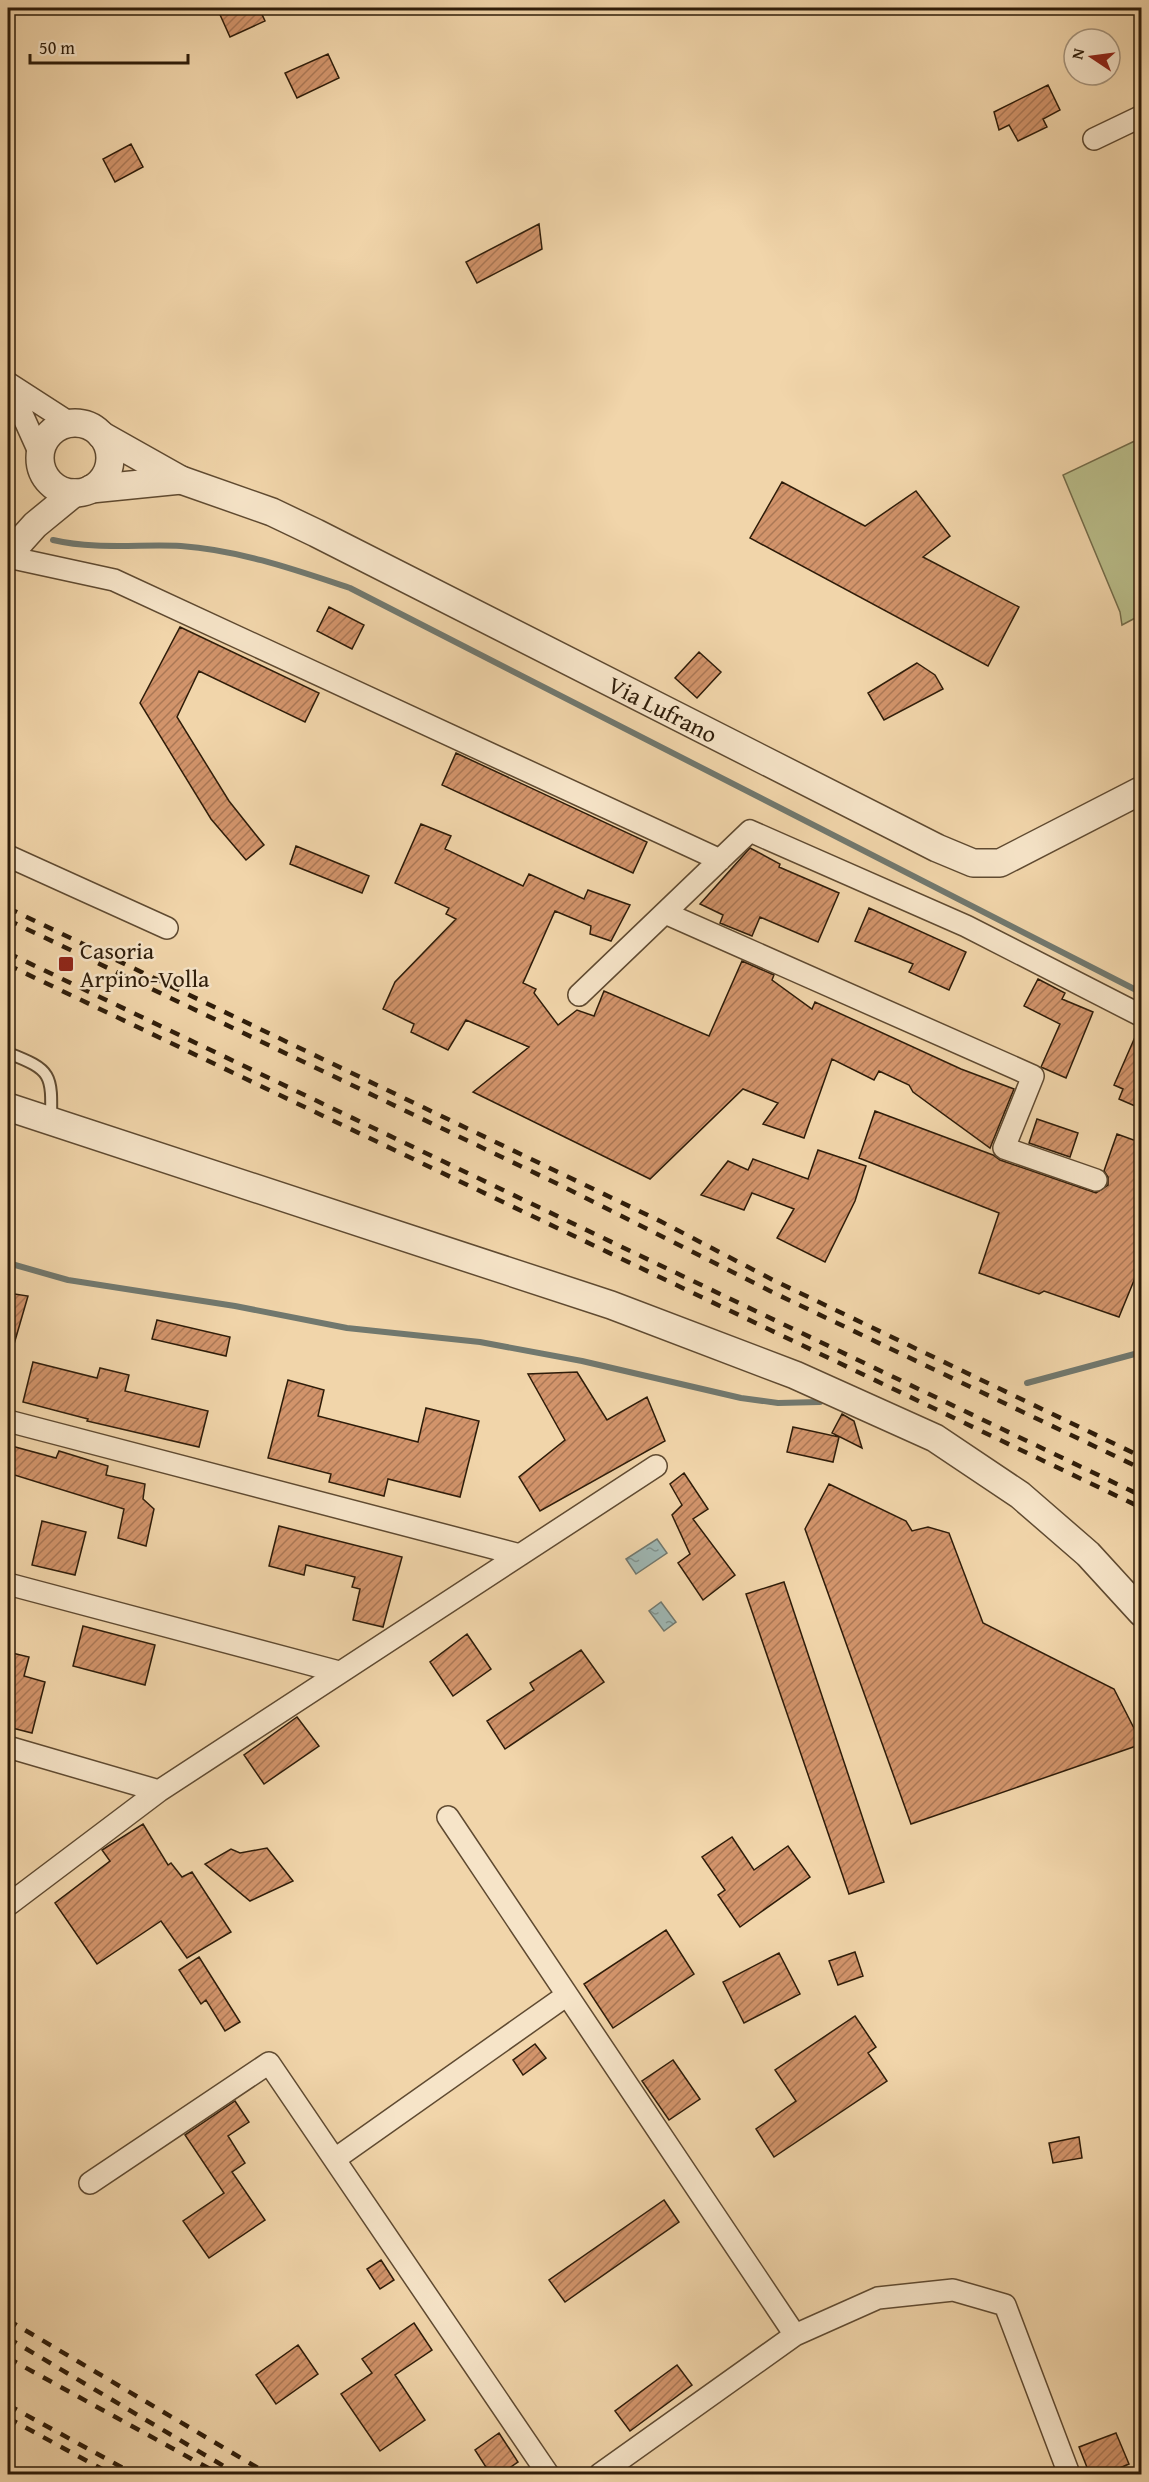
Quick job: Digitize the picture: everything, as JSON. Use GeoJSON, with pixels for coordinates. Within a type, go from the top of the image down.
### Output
{"type":"FeatureCollection","features":[{"type":"Feature","properties":{"kind":"street"},"geometry":{"type":"LineString","coordinates":[[1094,139],[1142,116]]}},
{"type":"Feature","properties":{"kind":"street","name":"Via Lufrano"},"geometry":{"type":"LineString","coordinates":[[8,383],[70,423],[81,424],[181,480],[235,498],[316,533],[937,848],[973,863],[1000,863],[1026,852],[1142,790]]}},
{"type":"Feature","properties":{"kind":"street","name":"Via Lufrano"},"geometry":{"type":"LineString","coordinates":[[8,383],[42,465]]}},
{"type":"Feature","properties":{"kind":"street"},"geometry":{"type":"LineString","coordinates":[[35,525],[42,465],[50,434],[70,423]]}},
{"type":"Feature","properties":{"kind":"street"},"geometry":{"type":"LineString","coordinates":[[8,557],[35,525],[105,474],[109,465],[107,444],[101,435]]}},
{"type":"Feature","properties":{"kind":"street"},"geometry":{"type":"LineString","coordinates":[[42,465],[63,491],[82,491]]}},
{"type":"Feature","properties":{"kind":"street","name":"Via Lufrano"},"geometry":{"type":"LineString","coordinates":[[82,491],[181,480]]}},
{"type":"Feature","properties":{"kind":"street"},"geometry":{"type":"LineString","coordinates":[[8,557],[10,564],[8,578]]}},
{"type":"Feature","properties":{"kind":"street"},"geometry":{"type":"LineString","coordinates":[[8,557],[114,580],[720,860]]}},
{"type":"Feature","properties":{"kind":"street"},"geometry":{"type":"LineString","coordinates":[[579,995],[750,831],[966,926],[1142,1016]]}},
{"type":"Feature","properties":{"kind":"street"},"geometry":{"type":"LineString","coordinates":[[8,856],[167,928]]}},
{"type":"Feature","properties":{"kind":"street"},"geometry":{"type":"LineString","coordinates":[[665,913],[1033,1076],[1004,1148],[1096,1180]]}},
{"type":"Feature","properties":{"kind":"street"},"geometry":{"type":"LineString","coordinates":[[8,1107],[611,1305],[795,1375],[935,1438],[1020,1495],[1088,1554],[1142,1613]]}},
{"type":"Feature","properties":{"kind":"street"},"geometry":{"type":"LineString","coordinates":[[8,1421],[520,1555]]}},
{"type":"Feature","properties":{"kind":"street"},"geometry":{"type":"LineString","coordinates":[[8,1905],[159,1791],[656,1466]]}},
{"type":"Feature","properties":{"kind":"street"},"geometry":{"type":"LineString","coordinates":[[8,1584],[339,1672]]}},
{"type":"Feature","properties":{"kind":"street"},"geometry":{"type":"LineString","coordinates":[[8,1747],[159,1791]]}},
{"type":"Feature","properties":{"kind":"street"},"geometry":{"type":"LineString","coordinates":[[448,1817],[795,2335]]}},
{"type":"Feature","properties":{"kind":"street"},"geometry":{"type":"LineString","coordinates":[[334,2159],[567,1995]]}},
{"type":"Feature","properties":{"kind":"street"},"geometry":{"type":"LineString","coordinates":[[90,2183],[269,2063],[548,2475]]}},
{"type":"Feature","properties":{"kind":"street"},"geometry":{"type":"LineString","coordinates":[[600,2475],[795,2335],[878,2298],[953,2290],[1005,2305],[1069,2475]]}},
{"type":"Feature","properties":{"kind":"lane"},"geometry":{"type":"LineString","coordinates":[[8,1053],[38,1065],[52,1084],[51,1121]]}},
{"type":"Feature","properties":{"kind":"green space"},"geometry":{"type":"Polygon","coordinates":[[[1141,438],[1141,615],[1122,625],[1120,612],[1063,475],[1141,438]]]}},
{"type":"Feature","properties":{"kind":"water"},"geometry":{"type":"Polygon","coordinates":[[[657,1539],[667,1553],[636,1574],[626,1559],[657,1539]]]}},
{"type":"Feature","properties":{"kind":"water"},"geometry":{"type":"Polygon","coordinates":[[[661,1602],[676,1622],[664,1631],[649,1611],[661,1602]]]}},
{"type":"Feature","properties":{"kind":"building"},"geometry":{"type":"Polygon","coordinates":[[[217,8],[259,8],[265,21],[230,37],[217,8]]]}},
{"type":"Feature","properties":{"kind":"building"},"geometry":{"type":"Polygon","coordinates":[[[328,54],[339,78],[297,98],[285,73],[328,54]]]}},
{"type":"Feature","properties":{"kind":"building"},"geometry":{"type":"Polygon","coordinates":[[[1048,85],[1060,110],[1043,119],[1047,127],[1018,141],[1009,125],[999,130],[994,112],[1048,85]]]}},
{"type":"Feature","properties":{"kind":"building"},"geometry":{"type":"Polygon","coordinates":[[[131,144],[143,167],[115,182],[103,159],[131,144]]]}},
{"type":"Feature","properties":{"kind":"building"},"geometry":{"type":"Polygon","coordinates":[[[539,224],[542,249],[477,283],[466,262],[539,224]]]}},
{"type":"Feature","properties":{"kind":"building"},"geometry":{"type":"Polygon","coordinates":[[[782,482],[865,526],[916,491],[950,536],[923,557],[1019,607],[988,666],[750,538],[782,482]]]}},
{"type":"Feature","properties":{"kind":"building"},"geometry":{"type":"Polygon","coordinates":[[[329,607],[364,625],[352,649],[317,631],[329,607]]]}},
{"type":"Feature","properties":{"kind":"building"},"geometry":{"type":"Polygon","coordinates":[[[180,627],[319,693],[305,722],[199,671],[177,717],[229,801],[264,845],[246,860],[211,819],[140,703],[180,627]]]}},
{"type":"Feature","properties":{"kind":"building"},"geometry":{"type":"Polygon","coordinates":[[[699,652],[721,672],[697,698],[675,678],[699,652]]]}},
{"type":"Feature","properties":{"kind":"building"},"geometry":{"type":"Polygon","coordinates":[[[917,663],[935,675],[943,689],[884,720],[868,693],[917,663]]]}},
{"type":"Feature","properties":{"kind":"building"},"geometry":{"type":"Polygon","coordinates":[[[456,753],[647,842],[633,873],[442,785],[456,753]]]}},
{"type":"Feature","properties":{"kind":"building"},"geometry":{"type":"Polygon","coordinates":[[[421,824],[451,836],[445,849],[523,886],[529,874],[584,899],[588,890],[630,905],[611,941],[590,934],[591,926],[555,911],[523,983],[536,989],[534,993],[558,1025],[577,1010],[594,1016],[604,991],[709,1036],[742,961],[774,975],[772,980],[812,1009],[815,1002],[961,1069],[1014,1089],[990,1148],[913,1092],[909,1085],[879,1071],[874,1080],[832,1059],[804,1138],[763,1124],[778,1103],[743,1089],[650,1179],[473,1092],[529,1047],[466,1020],[448,1050],[411,1032],[414,1024],[383,1009],[395,982],[456,919],[446,914],[449,908],[395,883],[421,824]]]}},
{"type":"Feature","properties":{"kind":"building"},"geometry":{"type":"Polygon","coordinates":[[[296,846],[369,876],[362,893],[290,864],[296,846]]]}},
{"type":"Feature","properties":{"kind":"building"},"geometry":{"type":"Polygon","coordinates":[[[750,848],[780,864],[779,867],[839,893],[818,942],[760,917],[752,936],[720,923],[723,915],[700,904],[750,848]]]}},
{"type":"Feature","properties":{"kind":"building"},"geometry":{"type":"Polygon","coordinates":[[[869,908],[966,952],[949,990],[909,972],[913,964],[855,941],[869,908]]]}},
{"type":"Feature","properties":{"kind":"building"},"geometry":{"type":"Polygon","coordinates":[[[1038,979],[1065,993],[1062,999],[1093,1012],[1066,1078],[1041,1067],[1060,1024],[1024,1006],[1038,979]]]}},
{"type":"Feature","properties":{"kind":"building"},"geometry":{"type":"Polygon","coordinates":[[[1139,1028],[1142,1029],[1142,1092],[1135,1106],[1119,1099],[1123,1089],[1114,1085],[1139,1028]]]}},
{"type":"Feature","properties":{"kind":"building"},"geometry":{"type":"Polygon","coordinates":[[[875,1111],[993,1155],[1000,1160],[1096,1193],[1108,1185],[1108,1177],[1104,1171],[1117,1134],[1142,1143],[1142,1261],[1119,1317],[1044,1291],[1039,1294],[979,1273],[999,1213],[859,1158],[875,1111]]]}},
{"type":"Feature","properties":{"kind":"building"},"geometry":{"type":"Polygon","coordinates":[[[1037,1119],[1078,1133],[1070,1157],[1029,1143],[1037,1119]]]}},
{"type":"Feature","properties":{"kind":"building"},"geometry":{"type":"Polygon","coordinates":[[[818,1150],[866,1166],[855,1201],[825,1262],[777,1238],[794,1209],[752,1193],[744,1210],[701,1195],[728,1161],[748,1170],[753,1159],[808,1179],[818,1150]]]}},
{"type":"Feature","properties":{"kind":"building"},"geometry":{"type":"Polygon","coordinates":[[[8,1293],[28,1296],[12,1351],[8,1350],[8,1293]]]}},
{"type":"Feature","properties":{"kind":"building"},"geometry":{"type":"Polygon","coordinates":[[[157,1320],[230,1337],[226,1356],[152,1339],[157,1320]]]}},
{"type":"Feature","properties":{"kind":"building"},"geometry":{"type":"Polygon","coordinates":[[[33,1362],[97,1378],[100,1368],[129,1375],[125,1391],[208,1411],[199,1447],[87,1421],[88,1419],[23,1402],[33,1362]]]}},
{"type":"Feature","properties":{"kind":"building"},"geometry":{"type":"Polygon","coordinates":[[[577,1372],[607,1420],[647,1397],[665,1441],[540,1511],[519,1477],[565,1440],[528,1374],[577,1372]]]}},
{"type":"Feature","properties":{"kind":"building"},"geometry":{"type":"Polygon","coordinates":[[[288,1380],[324,1390],[318,1416],[418,1442],[426,1408],[479,1421],[460,1497],[388,1479],[384,1496],[329,1482],[331,1474],[268,1458],[288,1380]]]}},
{"type":"Feature","properties":{"kind":"building"},"geometry":{"type":"Polygon","coordinates":[[[842,1414],[854,1421],[862,1448],[832,1433],[842,1414]]]}},
{"type":"Feature","properties":{"kind":"building"},"geometry":{"type":"Polygon","coordinates":[[[793,1427],[839,1437],[833,1462],[787,1452],[793,1427]]]}},
{"type":"Feature","properties":{"kind":"building"},"geometry":{"type":"Polygon","coordinates":[[[8,1445],[56,1458],[59,1451],[108,1466],[106,1475],[145,1484],[143,1499],[154,1509],[146,1546],[118,1538],[124,1509],[8,1473],[8,1445]]]}},
{"type":"Feature","properties":{"kind":"building"},"geometry":{"type":"Polygon","coordinates":[[[684,1473],[708,1509],[693,1519],[735,1575],[703,1600],[678,1563],[690,1554],[672,1515],[682,1505],[670,1484],[684,1473]]]}},
{"type":"Feature","properties":{"kind":"building"},"geometry":{"type":"Polygon","coordinates":[[[829,1484],[906,1521],[912,1531],[928,1527],[949,1533],[983,1623],[1114,1689],[1142,1744],[911,1824],[805,1529],[829,1484]]]}},
{"type":"Feature","properties":{"kind":"building"},"geometry":{"type":"Polygon","coordinates":[[[42,1521],[86,1532],[75,1575],[32,1565],[42,1521]]]}},
{"type":"Feature","properties":{"kind":"building"},"geometry":{"type":"Polygon","coordinates":[[[279,1526],[402,1557],[383,1627],[353,1620],[360,1589],[352,1587],[355,1577],[306,1565],[304,1575],[269,1566],[279,1526]]]}},
{"type":"Feature","properties":{"kind":"building"},"geometry":{"type":"Polygon","coordinates":[[[784,1582],[884,1882],[849,1894],[746,1594],[784,1582]]]}},
{"type":"Feature","properties":{"kind":"building"},"geometry":{"type":"Polygon","coordinates":[[[83,1626],[155,1645],[145,1685],[73,1666],[83,1626]]]}},
{"type":"Feature","properties":{"kind":"building"},"geometry":{"type":"Polygon","coordinates":[[[467,1634],[491,1669],[453,1696],[430,1662],[467,1634]]]}},
{"type":"Feature","properties":{"kind":"building"},"geometry":{"type":"Polygon","coordinates":[[[581,1650],[604,1682],[505,1749],[487,1721],[534,1690],[530,1683],[581,1650]]]}},
{"type":"Feature","properties":{"kind":"building"},"geometry":{"type":"Polygon","coordinates":[[[8,1652],[29,1657],[24,1676],[45,1682],[32,1733],[8,1727],[8,1652]]]}},
{"type":"Feature","properties":{"kind":"building"},"geometry":{"type":"Polygon","coordinates":[[[297,1717],[319,1746],[264,1784],[244,1755],[297,1717]]]}},
{"type":"Feature","properties":{"kind":"building"},"geometry":{"type":"Polygon","coordinates":[[[143,1824],[168,1865],[171,1863],[182,1877],[192,1872],[231,1932],[187,1958],[161,1921],[97,1964],[55,1903],[110,1861],[102,1850],[143,1824]]]}},
{"type":"Feature","properties":{"kind":"building"},"geometry":{"type":"Polygon","coordinates":[[[732,1837],[754,1870],[788,1846],[810,1877],[740,1927],[718,1895],[725,1890],[702,1857],[732,1837]]]}},
{"type":"Feature","properties":{"kind":"building"},"geometry":{"type":"Polygon","coordinates":[[[267,1848],[293,1881],[250,1901],[205,1864],[231,1849],[240,1853],[267,1848]]]}},
{"type":"Feature","properties":{"kind":"building"},"geometry":{"type":"Polygon","coordinates":[[[666,1930],[694,1974],[613,2028],[584,1984],[666,1930]]]}},
{"type":"Feature","properties":{"kind":"building"},"geometry":{"type":"Polygon","coordinates":[[[855,1952],[863,1976],[838,1985],[829,1961],[855,1952]]]}},
{"type":"Feature","properties":{"kind":"building"},"geometry":{"type":"Polygon","coordinates":[[[779,1953],[800,1994],[744,2023],[723,1982],[779,1953]]]}},
{"type":"Feature","properties":{"kind":"building"},"geometry":{"type":"Polygon","coordinates":[[[199,1957],[240,2022],[225,2031],[206,2000],[201,2004],[179,1970],[199,1957]]]}},
{"type":"Feature","properties":{"kind":"building"},"geometry":{"type":"Polygon","coordinates":[[[855,2016],[876,2047],[868,2053],[887,2081],[774,2157],[756,2129],[796,2101],[775,2070],[855,2016]]]}},
{"type":"Feature","properties":{"kind":"building"},"geometry":{"type":"Polygon","coordinates":[[[535,2044],[546,2058],[523,2075],[513,2060],[535,2044]]]}},
{"type":"Feature","properties":{"kind":"building"},"geometry":{"type":"Polygon","coordinates":[[[673,2060],[700,2099],[669,2120],[642,2081],[673,2060]]]}},
{"type":"Feature","properties":{"kind":"building"},"geometry":{"type":"Polygon","coordinates":[[[235,2101],[249,2122],[228,2136],[245,2163],[232,2172],[265,2220],[209,2258],[183,2221],[224,2193],[185,2135],[235,2101]]]}},
{"type":"Feature","properties":{"kind":"building"},"geometry":{"type":"Polygon","coordinates":[[[1079,2137],[1082,2158],[1053,2163],[1049,2143],[1079,2137]]]}},
{"type":"Feature","properties":{"kind":"building"},"geometry":{"type":"Polygon","coordinates":[[[664,2200],[679,2222],[565,2302],[549,2280],[664,2200]]]}},
{"type":"Feature","properties":{"kind":"building"},"geometry":{"type":"Polygon","coordinates":[[[381,2260],[394,2280],[380,2289],[367,2269],[381,2260]]]}},
{"type":"Feature","properties":{"kind":"building"},"geometry":{"type":"Polygon","coordinates":[[[414,2323],[432,2350],[395,2375],[425,2420],[380,2451],[341,2394],[372,2373],[362,2359],[414,2323]]]}},
{"type":"Feature","properties":{"kind":"building"},"geometry":{"type":"Polygon","coordinates":[[[298,2345],[318,2374],[276,2404],[256,2375],[298,2345]]]}},
{"type":"Feature","properties":{"kind":"building"},"geometry":{"type":"Polygon","coordinates":[[[677,2365],[692,2385],[630,2431],[615,2411],[677,2365]]]}},
{"type":"Feature","properties":{"kind":"building"},"geometry":{"type":"Polygon","coordinates":[[[499,2433],[518,2462],[499,2475],[491,2475],[475,2450],[499,2433]]]}},
{"type":"Feature","properties":{"kind":"building"},"geometry":{"type":"Polygon","coordinates":[[[1116,2433],[1129,2464],[1103,2475],[1090,2475],[1079,2447],[1116,2433]]]}},
{"type":"Feature","properties":{"kind":"waterway"},"geometry":{"type":"LineString","coordinates":[[53,540],[101,546],[203,548],[267,562],[350,588],[1142,993]]}},
{"type":"Feature","properties":{"kind":"waterway"},"geometry":{"type":"LineString","coordinates":[[8,1263],[68,1280],[235,1306],[347,1328],[480,1342],[582,1361],[741,1398],[778,1403],[820,1402]]}},
{"type":"Feature","properties":{"kind":"waterway"},"geometry":{"type":"LineString","coordinates":[[1027,1383],[1142,1352]]}},
{"type":"Feature","properties":{"kind":"railway"},"geometry":{"type":"LineString","coordinates":[[8,908],[660,1221],[775,1281],[1142,1457]]}},
{"type":"Feature","properties":{"kind":"railway"},"geometry":{"type":"LineString","coordinates":[[8,920],[562,1186],[770,1291],[1142,1469]]}},
{"type":"Feature","properties":{"kind":"railway"},"geometry":{"type":"LineString","coordinates":[[8,953],[1142,1496]]}},
{"type":"Feature","properties":{"kind":"railway"},"geometry":{"type":"LineString","coordinates":[[8,965],[1142,1508]]}},
{"type":"Feature","properties":{"kind":"railway"},"geometry":{"type":"LineString","coordinates":[[8,2320],[268,2474]]}},
{"type":"Feature","properties":{"kind":"railway"},"geometry":{"type":"LineString","coordinates":[[8,2338],[237,2474]]}},
{"type":"Feature","properties":{"kind":"railway"},"geometry":{"type":"LineString","coordinates":[[8,2358],[219,2474]]}},
{"type":"Feature","properties":{"kind":"railway"},"geometry":{"type":"LineString","coordinates":[[8,2405],[134,2474]]}},
{"type":"Feature","properties":{"kind":"railway"},"geometry":{"type":"LineString","coordinates":[[8,2418],[111,2474]]}},
{"type":"Feature","properties":{"kind":"place","name":"Casoria Arpino-Volla"},"geometry":{"type":"Point","coordinates":[66,964]}}]}
